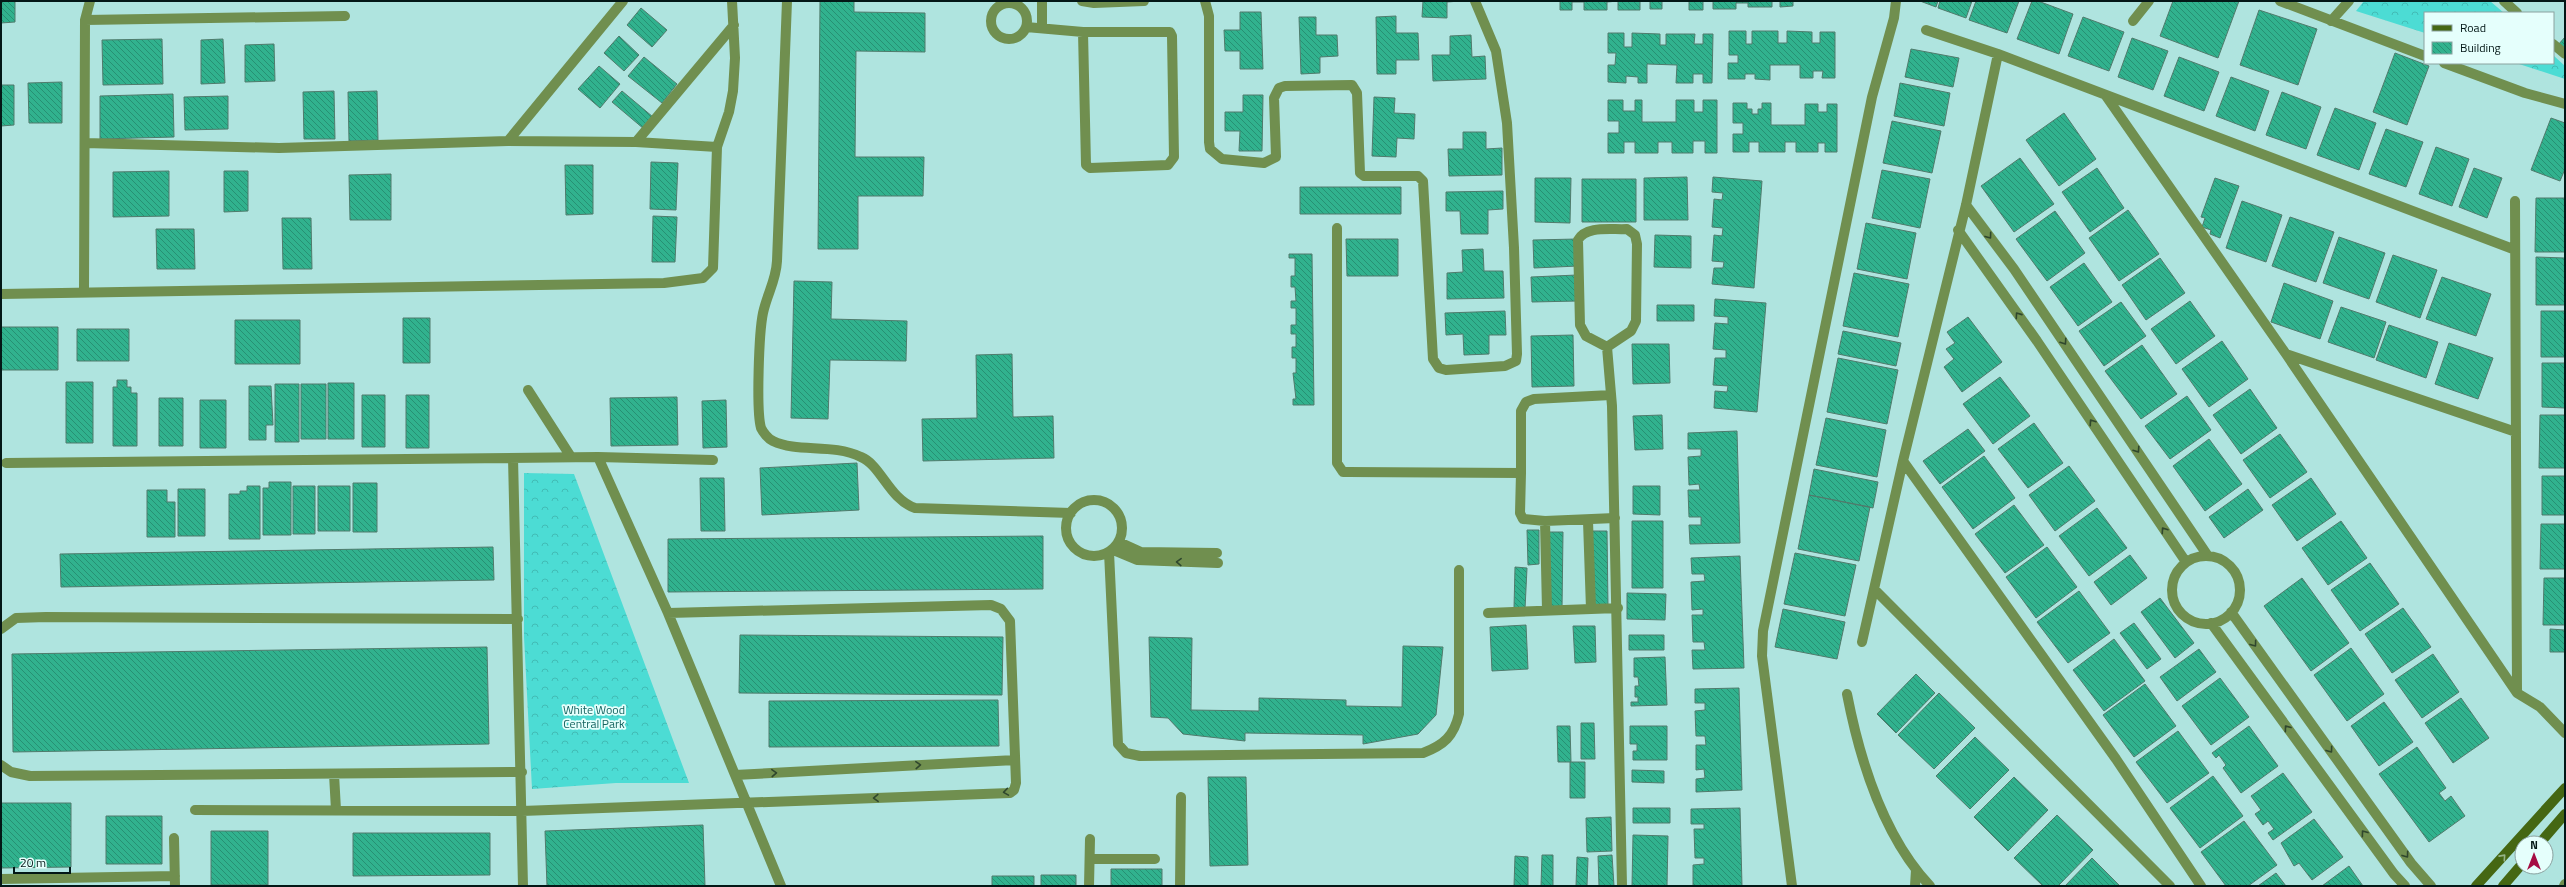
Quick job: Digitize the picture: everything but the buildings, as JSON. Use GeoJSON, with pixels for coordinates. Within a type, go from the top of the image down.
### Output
{"type":"FeatureCollection","features":[{"type":"Feature","properties":{"kind":"main road"},"geometry":{"type":"LineString","coordinates":[[2476,886],[2565,788]]}},
{"type":"Feature","properties":{"kind":"main road"},"geometry":{"type":"LineString","coordinates":[[2547,835],[2565,814]]}},
{"type":"Feature","properties":{"kind":"main road"},"geometry":{"type":"LineString","coordinates":[[2502,886],[2514,873]]}},
{"type":"Feature","properties":{"kind":"street"},"geometry":{"type":"LineString","coordinates":[[84,291],[85,20],[90,1]]}},
{"type":"Feature","properties":{"kind":"street"},"geometry":{"type":"LineString","coordinates":[[508,141],[623,1]]}},
{"type":"Feature","properties":{"kind":"street"},"geometry":{"type":"LineString","coordinates":[[1,294],[84,291],[690,281],[704,278],[713,268],[717,147],[729,112],[733,91],[734,25],[732,1]]}},
{"type":"Feature","properties":{"kind":"street"},"geometry":{"type":"LineString","coordinates":[[787,1],[777,261],[774,284],[762,314],[759,389],[761,428],[771,440],[784,445],[841,449],[865,458],[902,501],[915,508],[1070,513],[1086,502],[1105,502],[1113,507],[1121,519],[1122,533],[1114,548],[1118,744],[1126,753],[1140,756],[1423,753],[1439,747],[1449,739],[1456,726],[1459,714],[1459,570]]}},
{"type":"Feature","properties":{"kind":"street"},"geometry":{"type":"LineString","coordinates":[[1042,1],[1042,28]]}},
{"type":"Feature","properties":{"kind":"street"},"geometry":{"type":"LineString","coordinates":[[1082,1],[1094,3],[1144,1]]}},
{"type":"Feature","properties":{"kind":"street"},"geometry":{"type":"LineString","coordinates":[[1205,1],[1210,16],[1209,142],[1210,149],[1216,156],[1222,159],[1264,163],[1276,157],[1274,98],[1279,88],[1285,86],[1352,85],[1357,93],[1360,173],[1364,176],[1418,176],[1424,181],[1433,359],[1439,368],[1446,370],[1505,366],[1516,360],[1517,354],[1514,248],[1507,123],[1496,51],[1475,1]]}},
{"type":"Feature","properties":{"kind":"street"},"geometry":{"type":"LineString","coordinates":[[1792,886],[1762,656],[1763,631],[1872,97],[1894,18],[1896,1]]}},
{"type":"Feature","properties":{"kind":"street"},"geometry":{"type":"LineString","coordinates":[[2133,21],[2149,1]]}},
{"type":"Feature","properties":{"kind":"street"},"geometry":{"type":"LineString","coordinates":[[2280,1],[2424,56]]}},
{"type":"Feature","properties":{"kind":"street"},"geometry":{"type":"LineString","coordinates":[[2331,21],[2349,1]]}},
{"type":"Feature","properties":{"kind":"street"},"geometry":{"type":"LineString","coordinates":[[2504,1],[2516,12]]}},
{"type":"Feature","properties":{"kind":"street"},"geometry":{"type":"LineString","coordinates":[[1001,3],[1013,3],[1019,6],[1026,15],[1026,27],[1023,32],[1013,39],[1007,39],[997,34],[993,30],[991,19],[993,13],[1001,3]]}},
{"type":"Feature","properties":{"kind":"street"},"geometry":{"type":"LineString","coordinates":[[85,20],[345,16]]}},
{"type":"Feature","properties":{"kind":"street"},"geometry":{"type":"LineString","coordinates":[[636,142],[734,25]]}},
{"type":"Feature","properties":{"kind":"street"},"geometry":{"type":"LineString","coordinates":[[1026,27],[1083,32],[1167,31],[1171,33],[1174,157],[1168,165],[1090,168],[1086,165],[1083,32]]}},
{"type":"Feature","properties":{"kind":"street"},"geometry":{"type":"LineString","coordinates":[[1926,30],[1998,54],[2106,96],[2513,248]]}},
{"type":"Feature","properties":{"kind":"street"},"geometry":{"type":"LineString","coordinates":[[2554,45],[2565,54]]}},
{"type":"Feature","properties":{"kind":"street"},"geometry":{"type":"LineString","coordinates":[[1862,642],[1903,461],[1958,230],[1966,204],[1998,54]]}},
{"type":"Feature","properties":{"kind":"street"},"geometry":{"type":"LineString","coordinates":[[2447,64],[2525,93],[2565,104]]}},
{"type":"Feature","properties":{"kind":"street"},"geometry":{"type":"LineString","coordinates":[[2106,96],[2286,354],[2517,693],[2540,707],[2565,733]]}},
{"type":"Feature","properties":{"kind":"street"},"geometry":{"type":"LineString","coordinates":[[85,143],[279,148],[508,141],[636,142],[717,147]]}},
{"type":"Feature","properties":{"kind":"street"},"geometry":{"type":"LineString","coordinates":[[2515,201],[2513,248],[2516,432],[2517,693]]}},
{"type":"Feature","properties":{"kind":"street"},"geometry":{"type":"LineString","coordinates":[[1966,204],[2014,269],[2208,556]]}},
{"type":"Feature","properties":{"kind":"street"},"geometry":{"type":"LineString","coordinates":[[1337,228],[1337,463],[1339,468],[1343,472],[1521,473]]}},
{"type":"Feature","properties":{"kind":"street"},"geometry":{"type":"LineString","coordinates":[[1627,229],[1635,235],[1637,244],[1636,321],[1631,331],[1607,347],[1586,336],[1580,325],[1578,240],[1581,234],[1587,231],[1627,229]]}},
{"type":"Feature","properties":{"kind":"street"},"geometry":{"type":"LineString","coordinates":[[1958,230],[2037,341],[2186,562]]}},
{"type":"Feature","properties":{"kind":"street"},"geometry":{"type":"LineString","coordinates":[[1607,347],[1611,395],[1618,608],[1622,886]]}},
{"type":"Feature","properties":{"kind":"street"},"geometry":{"type":"LineString","coordinates":[[2286,354],[2516,432]]}},
{"type":"Feature","properties":{"kind":"street"},"geometry":{"type":"LineString","coordinates":[[528,390],[571,457]]}},
{"type":"Feature","properties":{"kind":"street"},"geometry":{"type":"LineString","coordinates":[[1611,395],[1534,399],[1526,402],[1521,411],[1520,513],[1523,519],[1545,522],[1588,521],[1615,518]]}},
{"type":"Feature","properties":{"kind":"street"},"geometry":{"type":"LineString","coordinates":[[6,462],[571,457],[713,460]]}},
{"type":"Feature","properties":{"kind":"street"},"geometry":{"type":"LineString","coordinates":[[598,457],[668,613],[781,886]]}},
{"type":"Feature","properties":{"kind":"street"},"geometry":{"type":"LineString","coordinates":[[513,458],[522,772],[523,886]]}},
{"type":"Feature","properties":{"kind":"street"},"geometry":{"type":"LineString","coordinates":[[1903,461],[2116,759],[2201,886]]}},
{"type":"Feature","properties":{"kind":"street"},"geometry":{"type":"LineString","coordinates":[[1070,513],[1066,530],[1073,546],[1088,556],[1096,556],[1114,548],[1141,552],[1218,558]]}},
{"type":"Feature","properties":{"kind":"street"},"geometry":{"type":"LineString","coordinates":[[1588,521],[1591,609]]}},
{"type":"Feature","properties":{"kind":"street"},"geometry":{"type":"LineString","coordinates":[[1545,522],[1547,610]]}},
{"type":"Feature","properties":{"kind":"street"},"geometry":{"type":"LineString","coordinates":[[2208,556],[2228,564],[2239,582],[2237,603],[2231,612],[2219,622],[2200,624],[2189,619],[2174,603],[2172,592],[2173,580],[2186,562],[2196,557],[2208,556]]}},
{"type":"Feature","properties":{"kind":"street"},"geometry":{"type":"LineString","coordinates":[[1875,590],[2170,886]]}},
{"type":"Feature","properties":{"kind":"street"},"geometry":{"type":"LineString","coordinates":[[195,810],[522,811],[1010,792],[1014,790],[1016,783],[1010,621],[1001,609],[991,605],[668,613]]}},
{"type":"Feature","properties":{"kind":"street"},"geometry":{"type":"LineString","coordinates":[[1488,613],[1618,608]]}},
{"type":"Feature","properties":{"kind":"street"},"geometry":{"type":"LineString","coordinates":[[2231,612],[2411,863],[2431,886]]}},
{"type":"Feature","properties":{"kind":"street"},"geometry":{"type":"LineString","coordinates":[[1,629],[16,618],[46,617],[518,619]]}},
{"type":"Feature","properties":{"kind":"street"},"geometry":{"type":"LineString","coordinates":[[2211,624],[2394,874],[2405,886]]}},
{"type":"Feature","properties":{"kind":"street"},"geometry":{"type":"LineString","coordinates":[[1847,694],[1854,727],[1880,803],[1894,835],[1916,870],[1930,886]]}},
{"type":"Feature","properties":{"kind":"street"},"geometry":{"type":"LineString","coordinates":[[736,775],[1014,760]]}},
{"type":"Feature","properties":{"kind":"street"},"geometry":{"type":"LineString","coordinates":[[1,765],[11,772],[30,776],[522,772]]}},
{"type":"Feature","properties":{"kind":"street"},"geometry":{"type":"LineString","coordinates":[[334,774],[336,810]]}},
{"type":"Feature","properties":{"kind":"street"},"geometry":{"type":"LineString","coordinates":[[1180,886],[1181,797]]}},
{"type":"Feature","properties":{"kind":"street"},"geometry":{"type":"LineString","coordinates":[[1,879],[175,881],[174,838]]}},
{"type":"Feature","properties":{"kind":"street"},"geometry":{"type":"LineString","coordinates":[[1090,839],[1090,886]]}},
{"type":"Feature","properties":{"kind":"street"},"geometry":{"type":"LineString","coordinates":[[1090,859],[1155,859]]}},
{"type":"Feature","properties":{"kind":"street"},"geometry":{"type":"LineString","coordinates":[[1915,886],[1916,870]]}},
{"type":"Feature","properties":{"kind":"green space"},"geometry":{"type":"Polygon","coordinates":[[[2364,1],[2490,1],[2503,12],[2424,12],[2424,33],[2356,11],[2364,1]]]}},
{"type":"Feature","properties":{"kind":"green space"},"geometry":{"type":"Polygon","coordinates":[[[2554,56],[2565,66],[2565,79],[2519,64],[2554,64],[2554,56]]]}},
{"type":"Feature","properties":{"kind":"green space","name":"White Wood Central Park"},"geometry":{"type":"Polygon","coordinates":[[[524,473],[574,474],[689,783],[616,783],[532,789],[524,637],[524,473]]]}}]}
